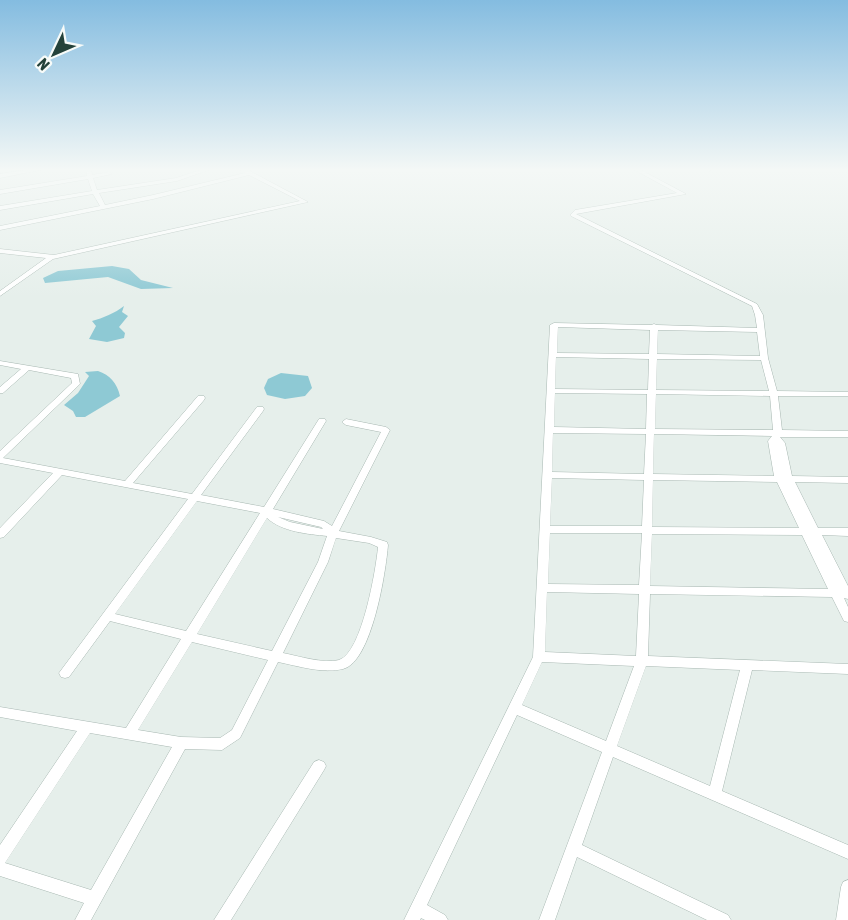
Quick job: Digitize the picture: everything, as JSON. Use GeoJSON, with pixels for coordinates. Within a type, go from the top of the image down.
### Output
{"type":"FeatureCollection","features":[{"type":"Feature","properties":{"kind":"street"},"geometry":{"type":"LineString","coordinates":[[0,228],[79,212]]}},
{"type":"Feature","properties":{"kind":"street"},"geometry":{"type":"LineString","coordinates":[[0,257],[4,251],[50,258],[260,212]]}},
{"type":"Feature","properties":{"kind":"street"},"geometry":{"type":"LineString","coordinates":[[575,212],[573,215],[702,281],[749,301],[757,308],[764,358],[774,393],[778,436]]}},
{"type":"Feature","properties":{"kind":"street"},"geometry":{"type":"LineString","coordinates":[[0,294],[50,258]]}},
{"type":"Feature","properties":{"kind":"street"},"geometry":{"type":"LineString","coordinates":[[440,920],[415,914],[539,657],[556,324],[759,330]]}},
{"type":"Feature","properties":{"kind":"street"},"geometry":{"type":"LineString","coordinates":[[548,920],[642,661],[654,326]]}},
{"type":"Feature","properties":{"kind":"street"},"geometry":{"type":"LineString","coordinates":[[554,355],[764,358]]}},
{"type":"Feature","properties":{"kind":"street"},"geometry":{"type":"LineString","coordinates":[[0,363],[75,376],[76,384],[0,458]]}},
{"type":"Feature","properties":{"kind":"street"},"geometry":{"type":"LineString","coordinates":[[0,391],[27,368]]}},
{"type":"Feature","properties":{"kind":"street"},"geometry":{"type":"LineString","coordinates":[[552,391],[848,394]]}},
{"type":"Feature","properties":{"kind":"street"},"geometry":{"type":"LineString","coordinates":[[127,484],[201,398]]}},
{"type":"Feature","properties":{"kind":"street"},"geometry":{"type":"LineString","coordinates":[[65,673],[260,408]]}},
{"type":"Feature","properties":{"kind":"street"},"geometry":{"type":"LineString","coordinates":[[129,734],[322,421]]}},
{"type":"Feature","properties":{"kind":"street"},"geometry":{"type":"LineString","coordinates":[[0,712],[181,743],[222,744],[230,740],[236,734],[323,562],[333,533],[386,430],[346,422]]}},
{"type":"Feature","properties":{"kind":"street"},"geometry":{"type":"LineString","coordinates":[[550,430],[778,436],[848,434]]}},
{"type":"Feature","properties":{"kind":"street"},"geometry":{"type":"LineString","coordinates":[[778,436],[772,441],[785,479],[844,594],[848,618]]}},
{"type":"Feature","properties":{"kind":"street"},"geometry":{"type":"LineString","coordinates":[[0,458],[324,524],[333,533],[383,545],[365,633],[348,659],[333,667],[274,657],[106,616]]}},
{"type":"Feature","properties":{"kind":"street"},"geometry":{"type":"LineString","coordinates":[[0,534],[60,472]]}},
{"type":"Feature","properties":{"kind":"street"},"geometry":{"type":"LineString","coordinates":[[548,475],[848,480]]}},
{"type":"Feature","properties":{"kind":"street"},"geometry":{"type":"LineString","coordinates":[[545,529],[848,532]]}},
{"type":"Feature","properties":{"kind":"street"},"geometry":{"type":"LineString","coordinates":[[542,588],[844,594]]}},
{"type":"Feature","properties":{"kind":"street"},"geometry":{"type":"LineString","coordinates":[[539,657],[848,669]]}},
{"type":"Feature","properties":{"kind":"street"},"geometry":{"type":"LineString","coordinates":[[714,794],[747,665]]}},
{"type":"Feature","properties":{"kind":"street"},"geometry":{"type":"LineString","coordinates":[[515,708],[848,852]]}},
{"type":"Feature","properties":{"kind":"street"},"geometry":{"type":"LineString","coordinates":[[0,858],[87,727]]}},
{"type":"Feature","properties":{"kind":"street"},"geometry":{"type":"LineString","coordinates":[[84,920],[181,743]]}},
{"type":"Feature","properties":{"kind":"street"},"geometry":{"type":"LineString","coordinates":[[222,920],[319,766]]}},
{"type":"Feature","properties":{"kind":"street"},"geometry":{"type":"LineString","coordinates":[[573,848],[723,920]]}},
{"type":"Feature","properties":{"kind":"street"},"geometry":{"type":"LineString","coordinates":[[0,869],[95,899]]}},
{"type":"Feature","properties":{"kind":"street"},"geometry":{"type":"LineString","coordinates":[[844,920],[848,887]]}},
{"type":"Feature","properties":{"kind":"water"},"geometry":{"type":"Polygon","coordinates":[[[112,266],[129,269],[141,280],[173,288],[141,289],[108,277],[45,283],[43,278],[58,271],[112,266]]]}},
{"type":"Feature","properties":{"kind":"water"},"geometry":{"type":"Polygon","coordinates":[[[124,306],[122,312],[128,316],[119,327],[125,333],[124,338],[107,342],[89,339],[96,326],[92,321],[124,306]]]}},
{"type":"Feature","properties":{"kind":"water"},"geometry":{"type":"Polygon","coordinates":[[[98,371],[112,380],[120,396],[85,417],[76,417],[73,411],[64,405],[78,393],[89,376],[85,372],[98,371]]]}},
{"type":"Feature","properties":{"kind":"water"},"geometry":{"type":"Polygon","coordinates":[[[281,373],[308,376],[312,388],[305,396],[285,399],[267,395],[264,388],[268,379],[281,373]]]}}]}
